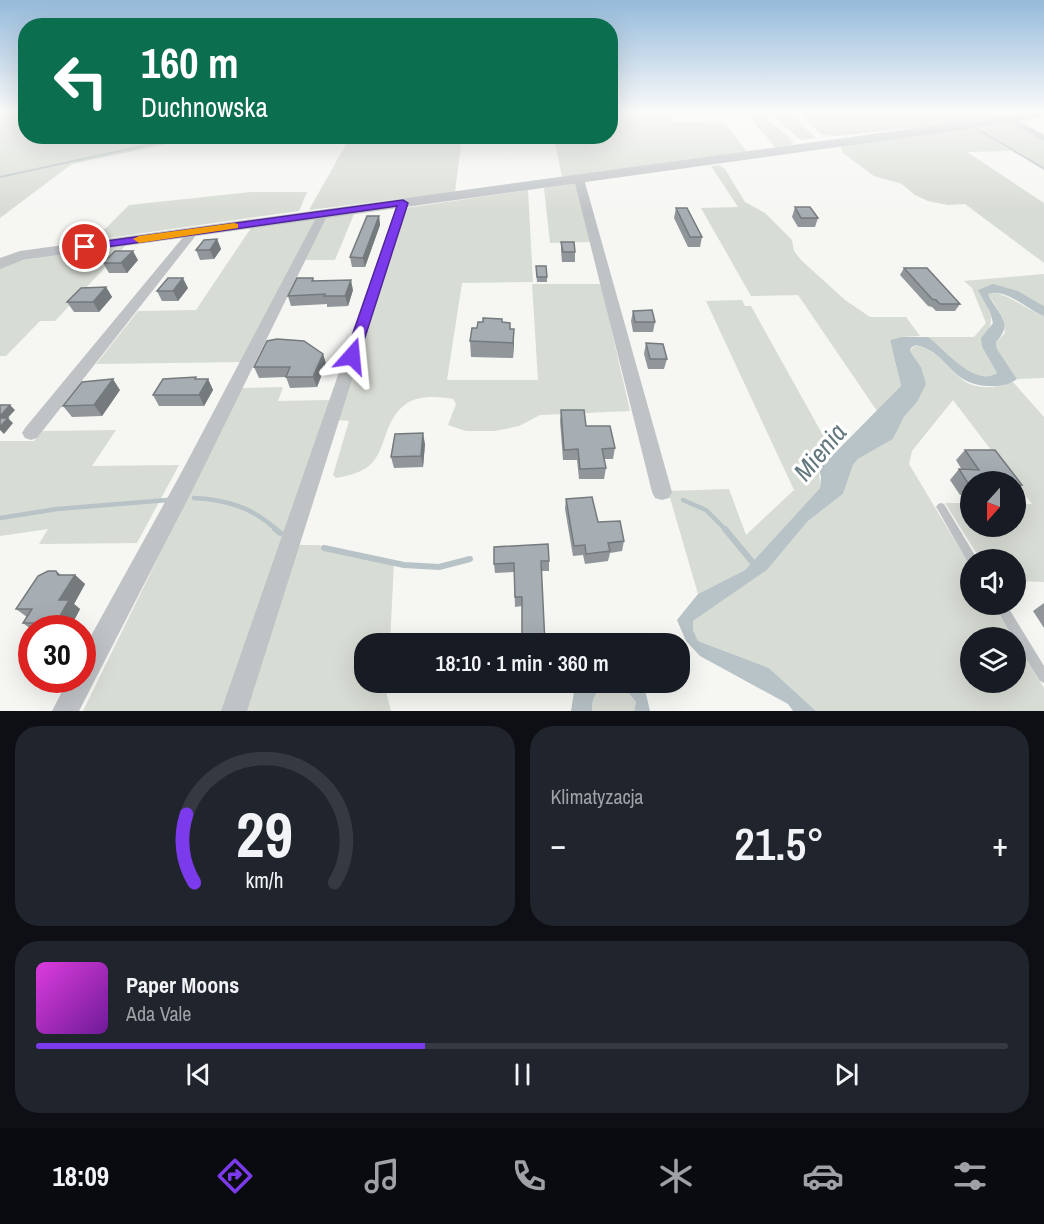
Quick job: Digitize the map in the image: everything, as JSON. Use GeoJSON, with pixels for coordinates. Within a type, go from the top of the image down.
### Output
{"type":"FeatureCollection","features":[{"type":"Feature","properties":{"kind":"street"},"geometry":{"type":"LineString","coordinates":[[1,262],[20,256],[825,145]]}},
{"type":"Feature","properties":{"kind":"street"},"geometry":{"type":"LineString","coordinates":[[579,179],[662,492]]}},
{"type":"Feature","properties":{"kind":"street"},"geometry":{"type":"LineString","coordinates":[[234,711],[403,203]]}},
{"type":"Feature","properties":{"kind":"street"},"geometry":{"type":"LineString","coordinates":[[96,652],[187,481],[323,214]]}},
{"type":"Feature","properties":{"kind":"street"},"geometry":{"type":"LineString","coordinates":[[30,433],[193,232]]}},
{"type":"Feature","properties":{"kind":"street"},"geometry":{"type":"LineString","coordinates":[[65,711],[74,693]]}},
{"type":"Feature","properties":{"kind":"lane"},"geometry":{"type":"LineString","coordinates":[[1004,145],[1044,169]]}},
{"type":"Feature","properties":{"kind":"lane"},"geometry":{"type":"LineString","coordinates":[[941,507],[966,549]]}},
{"type":"Feature","properties":{"kind":"lane"},"geometry":{"type":"LineString","coordinates":[[1006,615],[1044,677]]}},
{"type":"Feature","properties":{"kind":"shaded area"},"geometry":{"type":"Polygon","coordinates":[[[0,145],[162,145],[72,164],[0,218],[0,145]]]}},
{"type":"Feature","properties":{"kind":"shaded area"},"geometry":{"type":"Polygon","coordinates":[[[345,145],[461,145],[455,192],[309,210],[345,145]]]}},
{"type":"Feature","properties":{"kind":"shaded area"},"geometry":{"type":"Polygon","coordinates":[[[556,145],[742,145],[747,152],[562,177],[556,145]]]}},
{"type":"Feature","properties":{"kind":"shaded area"},"geometry":{"type":"Polygon","coordinates":[[[774,145],[791,145],[776,148],[774,145]]]}},
{"type":"Feature","properties":{"kind":"shaded area"},"geometry":{"type":"Polygon","coordinates":[[[1002,145],[1011,151],[967,152],[1044,203],[1044,263],[965,204],[948,205],[928,201],[915,195],[902,184],[874,176],[843,153],[841,146],[1002,145]]]}},
{"type":"Feature","properties":{"kind":"shaded area"},"geometry":{"type":"Polygon","coordinates":[[[1008,145],[1044,145],[1044,167],[1008,145]]]}},
{"type":"Feature","properties":{"kind":"shaded area"},"geometry":{"type":"Polygon","coordinates":[[[719,165],[725,169],[745,202],[765,213],[792,240],[794,251],[801,260],[845,300],[870,317],[906,317],[920,336],[890,340],[901,386],[877,411],[798,295],[751,296],[701,208],[738,207],[711,166],[719,165]]]}},
{"type":"Feature","properties":{"kind":"shaded area"},"geometry":{"type":"Polygon","coordinates":[[[574,182],[577,184],[591,242],[550,243],[544,188],[574,182]]]}},
{"type":"Feature","properties":{"kind":"shaded area"},"geometry":{"type":"Polygon","coordinates":[[[528,190],[533,282],[462,283],[447,380],[538,380],[532,284],[601,284],[630,411],[540,415],[519,426],[495,431],[466,431],[448,425],[456,404],[453,399],[428,397],[418,399],[402,407],[395,415],[378,454],[370,465],[363,470],[336,478],[333,475],[349,421],[338,420],[405,208],[528,190]]]}},
{"type":"Feature","properties":{"kind":"shaded area"},"geometry":{"type":"Polygon","coordinates":[[[251,192],[307,192],[299,211],[94,240],[129,205],[251,192]]]}},
{"type":"Feature","properties":{"kind":"shaded area"},"geometry":{"type":"Polygon","coordinates":[[[354,214],[335,260],[305,260],[326,217],[354,214]]]}},
{"type":"Feature","properties":{"kind":"shaded area"},"geometry":{"type":"Polygon","coordinates":[[[318,218],[244,362],[96,364],[138,311],[196,310],[251,228],[318,218]]]}},
{"type":"Feature","properties":{"kind":"shaded area"},"geometry":{"type":"Polygon","coordinates":[[[126,245],[55,321],[40,321],[6,356],[0,356],[0,268],[12,262],[126,245]]]}},
{"type":"Feature","properties":{"kind":"shaded area"},"geometry":{"type":"Polygon","coordinates":[[[1044,274],[1044,306],[1018,291],[979,290],[991,318],[982,347],[997,373],[988,377],[970,372],[928,337],[974,337],[986,323],[972,288],[964,281],[1044,274]]]}},
{"type":"Feature","properties":{"kind":"shaded area"},"geometry":{"type":"Polygon","coordinates":[[[993,284],[1018,291],[1044,306],[1044,316],[1009,296],[988,294],[1004,323],[1004,329],[996,342],[997,349],[1017,379],[998,386],[980,385],[968,381],[936,355],[915,345],[910,351],[921,367],[926,384],[917,402],[904,417],[893,439],[858,459],[853,465],[843,494],[808,521],[767,570],[693,621],[693,630],[698,641],[769,668],[816,711],[793,711],[788,704],[700,656],[690,645],[690,633],[683,633],[677,620],[698,594],[745,570],[820,488],[819,469],[901,386],[890,340],[901,337],[928,337],[970,371],[988,376],[997,373],[982,347],[981,338],[993,323],[990,312],[978,290],[993,284]]]}},
{"type":"Feature","properties":{"kind":"shaded area"},"geometry":{"type":"Polygon","coordinates":[[[992,292],[1006,296],[1044,316],[1044,378],[1017,379],[997,349],[996,342],[1005,333],[1003,318],[988,294],[992,292]]]}},
{"type":"Feature","properties":{"kind":"shaded area"},"geometry":{"type":"Polygon","coordinates":[[[742,300],[745,306],[751,306],[834,455],[819,469],[820,488],[745,570],[698,594],[668,491],[729,489],[746,535],[794,490],[706,301],[742,300]]]}},
{"type":"Feature","properties":{"kind":"shaded area"},"geometry":{"type":"Polygon","coordinates":[[[915,345],[929,350],[956,375],[977,386],[993,387],[1013,382],[1044,417],[1044,582],[1026,581],[1026,549],[974,549],[966,537],[1026,537],[1026,504],[1032,504],[1026,496],[1026,471],[1007,471],[953,400],[912,451],[909,464],[960,549],[960,615],[1000,615],[1007,627],[960,627],[960,693],[1026,693],[1026,658],[1044,688],[1044,711],[816,711],[769,668],[698,641],[693,630],[693,621],[767,570],[808,521],[843,494],[853,465],[858,459],[893,439],[904,417],[917,402],[921,367],[910,351],[915,345]]]}},
{"type":"Feature","properties":{"kind":"shaded area"},"geometry":{"type":"Polygon","coordinates":[[[283,387],[278,401],[330,400],[224,711],[83,711],[92,693],[96,693],[96,684],[241,388],[283,387]]]}},
{"type":"Feature","properties":{"kind":"shaded area"},"geometry":{"type":"Polygon","coordinates":[[[116,430],[92,466],[179,465],[137,543],[39,544],[48,529],[0,536],[0,441],[34,441],[43,431],[116,430]]]}},
{"type":"Feature","properties":{"kind":"shaded area"},"geometry":{"type":"Polygon","coordinates":[[[945,503],[960,503],[960,527],[945,503]]]}},
{"type":"Feature","properties":{"kind":"shaded area"},"geometry":{"type":"Polygon","coordinates":[[[296,545],[318,545],[394,562],[390,633],[354,633],[354,693],[386,693],[391,711],[243,711],[296,545]]]}},
{"type":"Feature","properties":{"kind":"shaded area"},"geometry":{"type":"Polygon","coordinates":[[[574,693],[597,693],[592,711],[571,711],[574,693]]]}},
{"type":"Feature","properties":{"kind":"shaded area"},"geometry":{"type":"Polygon","coordinates":[[[597,693],[628,693],[636,702],[634,711],[592,711],[597,693]]]}},
{"type":"Feature","properties":{"kind":"shaded area"},"geometry":{"type":"Polygon","coordinates":[[[628,693],[645,693],[650,711],[634,711],[636,702],[628,693]]]}},
{"type":"Feature","properties":{"kind":"building"},"geometry":{"type":"Polygon","coordinates":[[[795,207],[810,207],[818,218],[801,218],[795,207]]]}},
{"type":"Feature","properties":{"kind":"building"},"geometry":{"type":"Polygon","coordinates":[[[676,208],[687,208],[702,237],[690,237],[676,208]]]}},
{"type":"Feature","properties":{"kind":"building"},"geometry":{"type":"Polygon","coordinates":[[[367,216],[379,216],[363,258],[350,257],[367,216]]]}},
{"type":"Feature","properties":{"kind":"building"},"geometry":{"type":"Polygon","coordinates":[[[217,239],[210,250],[196,250],[204,240],[217,239]]]}},
{"type":"Feature","properties":{"kind":"building"},"geometry":{"type":"Polygon","coordinates":[[[561,242],[574,242],[575,252],[563,252],[561,242]]]}},
{"type":"Feature","properties":{"kind":"building"},"geometry":{"type":"Polygon","coordinates":[[[115,251],[133,251],[121,263],[103,263],[115,251]]]}},
{"type":"Feature","properties":{"kind":"building"},"geometry":{"type":"Polygon","coordinates":[[[536,266],[546,266],[547,277],[537,277],[536,266]]]}},
{"type":"Feature","properties":{"kind":"building"},"geometry":{"type":"Polygon","coordinates":[[[904,268],[927,268],[960,304],[940,304],[932,299],[904,268]]]}},
{"type":"Feature","properties":{"kind":"building"},"geometry":{"type":"Polygon","coordinates":[[[168,278],[183,278],[173,291],[157,291],[168,278]]]}},
{"type":"Feature","properties":{"kind":"building"},"geometry":{"type":"Polygon","coordinates":[[[297,278],[313,278],[312,281],[351,280],[345,296],[324,296],[325,294],[288,296],[297,278]]]}},
{"type":"Feature","properties":{"kind":"building"},"geometry":{"type":"Polygon","coordinates":[[[106,287],[93,302],[67,302],[81,288],[106,287]]]}},
{"type":"Feature","properties":{"kind":"building"},"geometry":{"type":"Polygon","coordinates":[[[652,310],[655,322],[635,322],[633,311],[652,310]]]}},
{"type":"Feature","properties":{"kind":"building"},"geometry":{"type":"Polygon","coordinates":[[[483,318],[502,319],[502,322],[510,323],[510,329],[514,329],[513,343],[470,341],[472,328],[477,328],[478,322],[483,322],[483,318]]]}},
{"type":"Feature","properties":{"kind":"building"},"geometry":{"type":"Polygon","coordinates":[[[277,339],[304,341],[323,354],[313,377],[286,377],[290,367],[254,367],[267,341],[277,339]]]}},
{"type":"Feature","properties":{"kind":"building"},"geometry":{"type":"Polygon","coordinates":[[[646,343],[663,344],[667,359],[650,359],[646,343]]]}},
{"type":"Feature","properties":{"kind":"building"},"geometry":{"type":"Polygon","coordinates":[[[196,377],[195,379],[208,379],[199,395],[153,395],[163,379],[196,377]]]}},
{"type":"Feature","properties":{"kind":"building"},"geometry":{"type":"Polygon","coordinates":[[[113,379],[94,405],[63,406],[82,382],[113,379]]]}},
{"type":"Feature","properties":{"kind":"building"},"geometry":{"type":"Polygon","coordinates":[[[0,405],[10,405],[0,416],[0,405]]]}},
{"type":"Feature","properties":{"kind":"building"},"geometry":{"type":"Polygon","coordinates":[[[561,410],[584,410],[586,426],[610,426],[615,448],[602,449],[606,468],[580,469],[578,449],[564,450],[561,410]]]}},
{"type":"Feature","properties":{"kind":"building"},"geometry":{"type":"Polygon","coordinates":[[[0,418],[8,418],[0,427],[0,418]]]}},
{"type":"Feature","properties":{"kind":"building"},"geometry":{"type":"Polygon","coordinates":[[[423,433],[421,456],[391,457],[395,434],[423,433]]]}},
{"type":"Feature","properties":{"kind":"building"},"geometry":{"type":"Polygon","coordinates":[[[965,450],[995,450],[1011,471],[960,471],[959,469],[979,470],[965,450]]]}},
{"type":"Feature","properties":{"kind":"building"},"geometry":{"type":"Polygon","coordinates":[[[592,497],[598,522],[620,521],[624,541],[608,543],[610,551],[586,554],[585,545],[574,546],[566,499],[592,497]]]}},
{"type":"Feature","properties":{"kind":"building"},"geometry":{"type":"Polygon","coordinates":[[[548,544],[549,561],[541,561],[544,633],[522,633],[522,597],[515,597],[514,563],[494,564],[494,547],[548,544]]]}},
{"type":"Feature","properties":{"kind":"building"},"geometry":{"type":"Polygon","coordinates":[[[48,571],[56,571],[58,575],[75,575],[59,600],[69,600],[61,615],[28,615],[32,609],[16,609],[38,576],[48,571]]]}},
{"type":"Feature","properties":{"kind":"waterway"},"geometry":{"type":"LineString","coordinates":[[0,177],[147,145]]}},
{"type":"Feature","properties":{"kind":"waterway"},"geometry":{"type":"LineString","coordinates":[[194,498],[239,506],[268,522],[277,530]]}},
{"type":"Feature","properties":{"kind":"waterway"},"geometry":{"type":"LineString","coordinates":[[0,518],[57,509],[168,500]]}},
{"type":"Feature","properties":{"kind":"waterway"},"geometry":{"type":"LineString","coordinates":[[683,500],[706,510],[725,529]]}},
{"type":"Feature","properties":{"kind":"waterway"},"geometry":{"type":"LineString","coordinates":[[275,529],[280,533]]}},
{"type":"Feature","properties":{"kind":"waterway"},"geometry":{"type":"LineString","coordinates":[[725,529],[754,564]]}},
{"type":"Feature","properties":{"kind":"waterway"},"geometry":{"type":"LineString","coordinates":[[324,548],[404,565],[439,567],[470,559]]}},
{"type":"Feature","properties":{"kind":"slow traffic"},"geometry":{"type":"LineString","coordinates":[[139,239],[234,226]]}},
{"type":"Feature","properties":{"kind":"route"},"geometry":{"type":"LineString","coordinates":[[85,247],[403,203],[352,356]]}},
{"type":"Feature","properties":{"kind":"water label","name":"Mienia"},"geometry":{"type":"Point","coordinates":[820,452]}}]}
